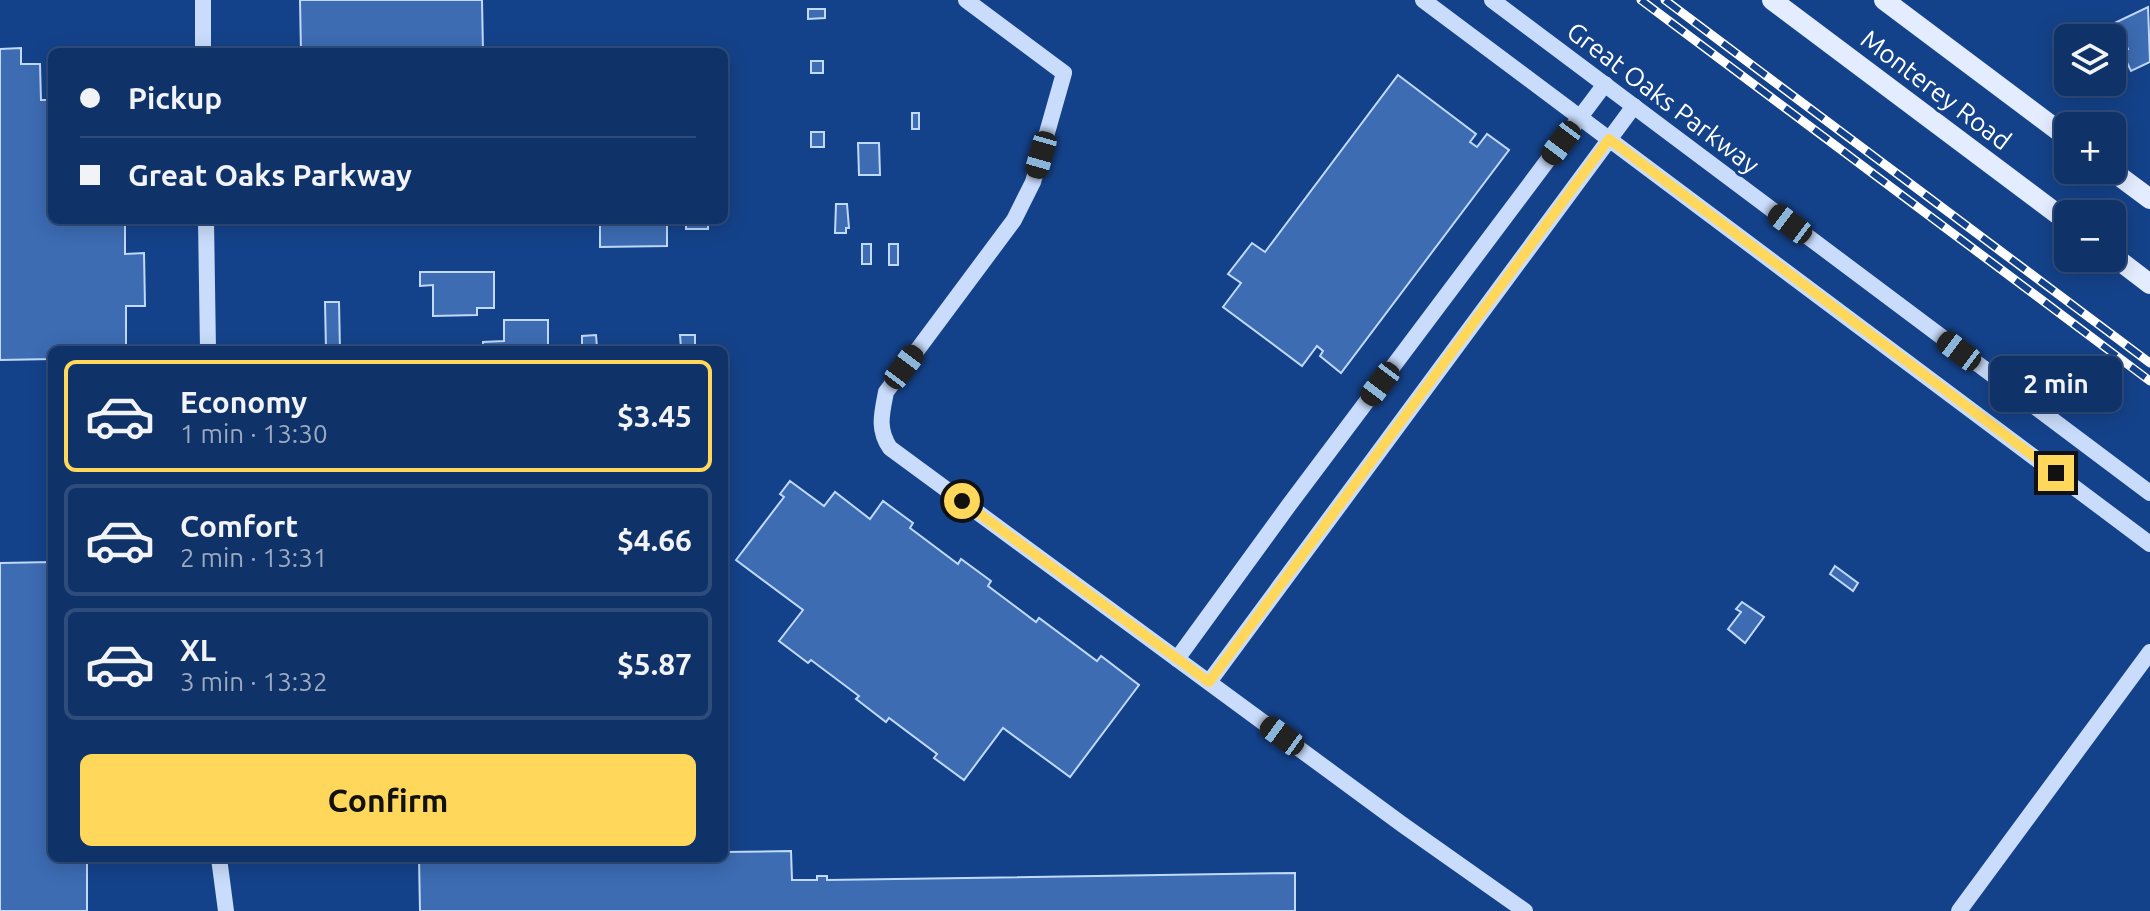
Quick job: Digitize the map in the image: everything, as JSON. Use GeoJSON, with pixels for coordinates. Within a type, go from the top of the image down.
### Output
{"type":"FeatureCollection","features":[{"type":"Feature","properties":{"kind":"main road","name":"Monterey Road"},"geometry":{"type":"LineString","coordinates":[[1772,0],[2054,212]]}},
{"type":"Feature","properties":{"kind":"main road","name":"Monterey Road"},"geometry":{"type":"LineString","coordinates":[[1884,0],[2054,128]]}},
{"type":"Feature","properties":{"kind":"main road"},"geometry":{"type":"LineString","coordinates":[[2126,181],[2150,199]]}},
{"type":"Feature","properties":{"kind":"main road"},"geometry":{"type":"LineString","coordinates":[[2126,266],[2150,284]]}},
{"type":"Feature","properties":{"kind":"street"},"geometry":{"type":"LineString","coordinates":[[203,0],[203,48]]}},
{"type":"Feature","properties":{"kind":"street"},"geometry":{"type":"LineString","coordinates":[[966,0],[1064,73],[1033,182],[1014,220],[886,392],[880,422],[883,438],[890,448],[1525,911]]}},
{"type":"Feature","properties":{"kind":"street"},"geometry":{"type":"LineString","coordinates":[[1423,0],[2150,544]]}},
{"type":"Feature","properties":{"kind":"street","name":"Great Oaks Parkway"},"geometry":{"type":"LineString","coordinates":[[1492,0],[2150,493]]}},
{"type":"Feature","properties":{"kind":"street"},"geometry":{"type":"LineString","coordinates":[[1177,659],[1605,84]]}},
{"type":"Feature","properties":{"kind":"street"},"geometry":{"type":"LineString","coordinates":[[1209,682],[1634,106]]}},
{"type":"Feature","properties":{"kind":"street"},"geometry":{"type":"LineString","coordinates":[[206,224],[208,346]]}},
{"type":"Feature","properties":{"kind":"street"},"geometry":{"type":"LineString","coordinates":[[1959,911],[2150,652]]}},
{"type":"Feature","properties":{"kind":"street"},"geometry":{"type":"LineString","coordinates":[[220,862],[226,911]]}},
{"type":"Feature","properties":{"kind":"building"},"geometry":{"type":"Polygon","coordinates":[[[300,0],[482,0],[483,48],[301,48],[300,0]]]}},
{"type":"Feature","properties":{"kind":"building"},"geometry":{"type":"Polygon","coordinates":[[[2148,7],[2150,62],[2131,71],[2126,60],[2126,24],[2112,24],[2148,7]]]}},
{"type":"Feature","properties":{"kind":"building"},"geometry":{"type":"Polygon","coordinates":[[[808,9],[825,9],[825,18],[808,19],[808,9]]]}},
{"type":"Feature","properties":{"kind":"building"},"geometry":{"type":"Polygon","coordinates":[[[21,48],[21,64],[40,64],[41,100],[48,100],[48,224],[125,224],[125,254],[144,253],[145,306],[126,306],[126,346],[48,346],[48,359],[0,360],[0,49],[21,48]]]}},
{"type":"Feature","properties":{"kind":"building"},"geometry":{"type":"Polygon","coordinates":[[[811,61],[823,61],[823,73],[811,73],[811,61]]]}},
{"type":"Feature","properties":{"kind":"building"},"geometry":{"type":"Polygon","coordinates":[[[1398,75],[1476,134],[1470,142],[1477,147],[1487,134],[1509,150],[1341,373],[1320,356],[1323,351],[1317,346],[1302,366],[1223,307],[1241,283],[1228,274],[1252,243],[1265,252],[1398,75]]]}},
{"type":"Feature","properties":{"kind":"building"},"geometry":{"type":"Polygon","coordinates":[[[912,113],[919,113],[919,129],[912,129],[912,113]]]}},
{"type":"Feature","properties":{"kind":"building"},"geometry":{"type":"Polygon","coordinates":[[[811,132],[824,132],[824,147],[811,147],[811,132]]]}},
{"type":"Feature","properties":{"kind":"building"},"geometry":{"type":"Polygon","coordinates":[[[858,143],[879,143],[880,175],[859,175],[858,143]]]}},
{"type":"Feature","properties":{"kind":"building"},"geometry":{"type":"Polygon","coordinates":[[[836,204],[847,204],[849,228],[846,228],[846,233],[835,233],[836,204]]]}},
{"type":"Feature","properties":{"kind":"building"},"geometry":{"type":"Polygon","coordinates":[[[600,224],[667,224],[667,246],[600,247],[600,224]]]}},
{"type":"Feature","properties":{"kind":"building"},"geometry":{"type":"Polygon","coordinates":[[[686,224],[708,224],[708,229],[686,229],[686,224]]]}},
{"type":"Feature","properties":{"kind":"building"},"geometry":{"type":"Polygon","coordinates":[[[862,244],[871,244],[871,264],[862,264],[862,244]]]}},
{"type":"Feature","properties":{"kind":"building"},"geometry":{"type":"Polygon","coordinates":[[[889,244],[898,244],[898,265],[889,265],[889,244]]]}},
{"type":"Feature","properties":{"kind":"building"},"geometry":{"type":"Polygon","coordinates":[[[420,272],[494,272],[494,308],[477,308],[477,315],[433,316],[433,285],[420,286],[420,272]]]}},
{"type":"Feature","properties":{"kind":"building"},"geometry":{"type":"Polygon","coordinates":[[[325,302],[339,302],[340,346],[326,346],[325,302]]]}},
{"type":"Feature","properties":{"kind":"building"},"geometry":{"type":"Polygon","coordinates":[[[504,320],[548,320],[548,346],[483,346],[483,342],[504,341],[504,320]]]}},
{"type":"Feature","properties":{"kind":"building"},"geometry":{"type":"Polygon","coordinates":[[[596,335],[597,346],[582,346],[582,336],[596,335]]]}},
{"type":"Feature","properties":{"kind":"building"},"geometry":{"type":"Polygon","coordinates":[[[680,335],[695,335],[695,346],[681,346],[680,335]]]}},
{"type":"Feature","properties":{"kind":"building"},"geometry":{"type":"Polygon","coordinates":[[[790,481],[824,506],[835,492],[870,519],[883,501],[913,523],[910,528],[958,564],[961,559],[991,581],[988,586],[1036,622],[1039,618],[1097,661],[1101,656],[1139,685],[1070,777],[1003,728],[964,780],[934,758],[937,754],[889,718],[886,722],[856,699],[859,696],[811,660],[808,663],[779,641],[803,610],[736,560],[784,497],[780,494],[790,481]]]}},
{"type":"Feature","properties":{"kind":"building"},"geometry":{"type":"Polygon","coordinates":[[[48,562],[48,862],[87,862],[87,911],[0,911],[0,563],[48,562]]]}},
{"type":"Feature","properties":{"kind":"building"},"geometry":{"type":"Polygon","coordinates":[[[1835,566],[1858,583],[1853,591],[1830,574],[1835,566]]]}},
{"type":"Feature","properties":{"kind":"building"},"geometry":{"type":"Polygon","coordinates":[[[1742,602],[1764,617],[1745,643],[1728,629],[1741,612],[1736,609],[1742,602]]]}},
{"type":"Feature","properties":{"kind":"building"},"geometry":{"type":"Polygon","coordinates":[[[791,851],[792,880],[817,880],[817,876],[827,876],[827,880],[1295,873],[1295,911],[420,911],[419,862],[728,862],[728,852],[791,851]]]}},
{"type":"Feature","properties":{"kind":"railway"},"geometry":{"type":"LineString","coordinates":[[1641,0],[2150,381]]}},
{"type":"Feature","properties":{"kind":"railway"},"geometry":{"type":"LineString","coordinates":[[1665,0],[2150,363]]}},
{"type":"Feature","properties":{"kind":"route"},"geometry":{"type":"LineString","coordinates":[[962,501],[1209,682],[1609,139],[2056,473]]}}]}
